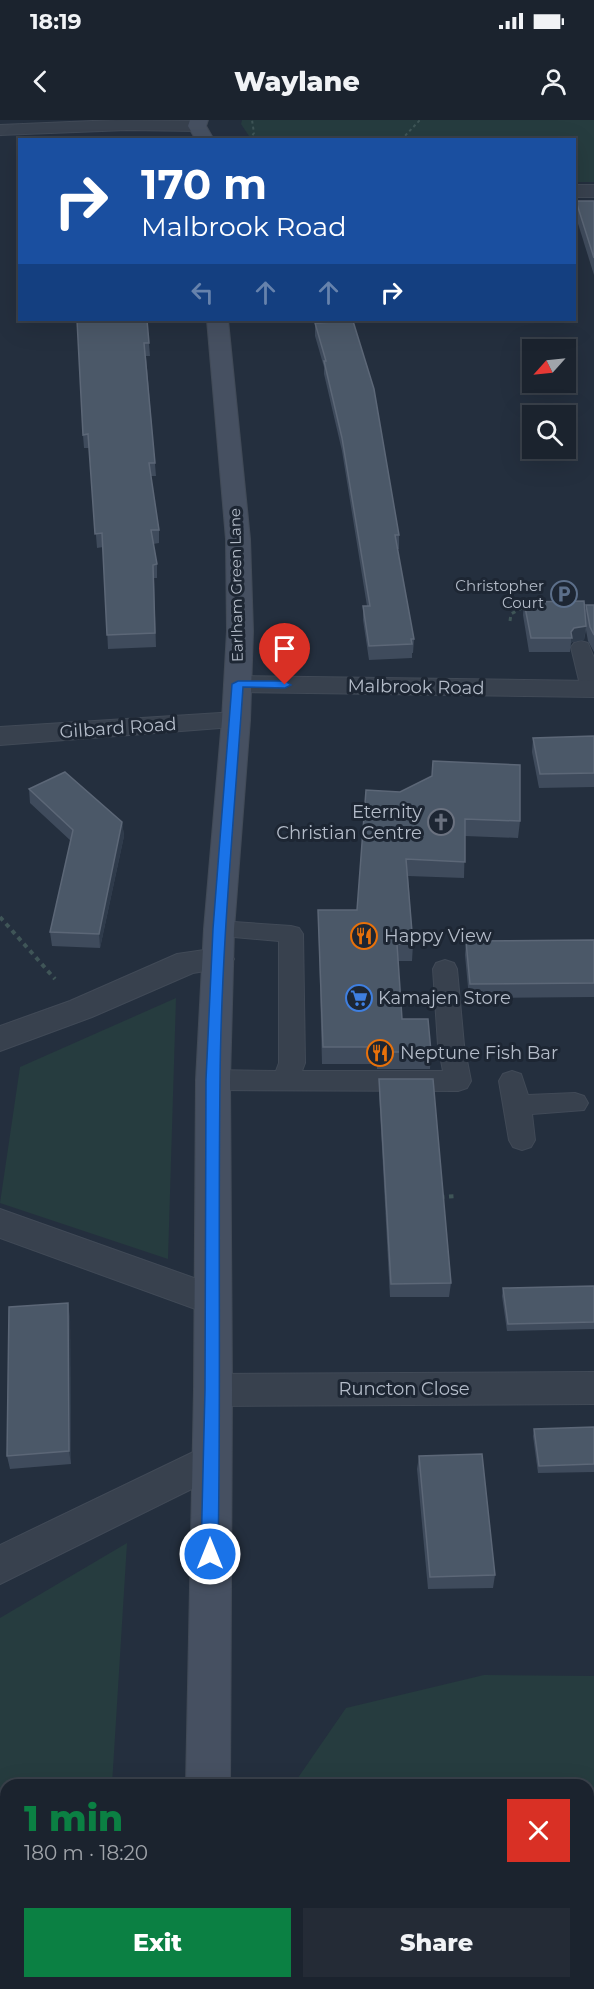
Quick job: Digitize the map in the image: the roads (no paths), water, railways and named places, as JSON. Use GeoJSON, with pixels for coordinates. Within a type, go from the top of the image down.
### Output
{"type":"FeatureCollection","features":[{"type":"Feature","properties":{"kind":"street"},"geometry":{"type":"LineString","coordinates":[[0,130],[127,125],[200,128]]}},
{"type":"Feature","properties":{"kind":"street"},"geometry":{"type":"LineString","coordinates":[[576,191],[594,191]]}},
{"type":"Feature","properties":{"kind":"street","name":"Earlham Green Lane"},"geometry":{"type":"LineString","coordinates":[[208,1779],[210,1461],[213,1390],[213,1080],[219,944],[238,684],[238,539],[217,321]]}},
{"type":"Feature","properties":{"kind":"street","name":"Malbrook Road"},"geometry":{"type":"LineString","coordinates":[[238,684],[592,689]]}},
{"type":"Feature","properties":{"kind":"street","name":"Gilbard Road"},"geometry":{"type":"LineString","coordinates":[[0,736],[236,720]]}},
{"type":"Feature","properties":{"kind":"street"},"geometry":{"type":"LineString","coordinates":[[0,1039],[81,1009],[188,962],[219,944]]}},
{"type":"Feature","properties":{"kind":"street"},"geometry":{"type":"LineString","coordinates":[[0,1223],[212,1300]]}},
{"type":"Feature","properties":{"kind":"street","name":"Runcton Close"},"geometry":{"type":"LineString","coordinates":[[213,1390],[594,1388]]}},
{"type":"Feature","properties":{"kind":"street"},"geometry":{"type":"LineString","coordinates":[[0,1565],[210,1461]]}},
{"type":"Feature","properties":{"kind":"lane"},"geometry":{"type":"LineString","coordinates":[[581,647],[592,689]]}},
{"type":"Feature","properties":{"kind":"lane"},"geometry":{"type":"LineString","coordinates":[[219,944],[291,934],[292,1063],[285,1080]]}},
{"type":"Feature","properties":{"kind":"lane"},"geometry":{"type":"LineString","coordinates":[[213,1080],[458,1081],[451,1045],[445,969]]}},
{"type":"Feature","properties":{"kind":"lane"},"geometry":{"type":"LineString","coordinates":[[522,1140],[515,1093],[575,1103]]}},
{"type":"Feature","properties":{"kind":"place","name":"Christopher Court"},"geometry":{"type":"Point","coordinates":[564,594]}},
{"type":"Feature","properties":{"kind":"place","name":"Eternity Christian Centre"},"geometry":{"type":"Point","coordinates":[441,822]}},
{"type":"Feature","properties":{"kind":"place","name":"Happy View"},"geometry":{"type":"Point","coordinates":[364,936]}},
{"type":"Feature","properties":{"kind":"place","name":"Kamajen Store"},"geometry":{"type":"Point","coordinates":[359,998]}},
{"type":"Feature","properties":{"kind":"place","name":"Neptune Fish Bar"},"geometry":{"type":"Point","coordinates":[380,1053]}}]}
